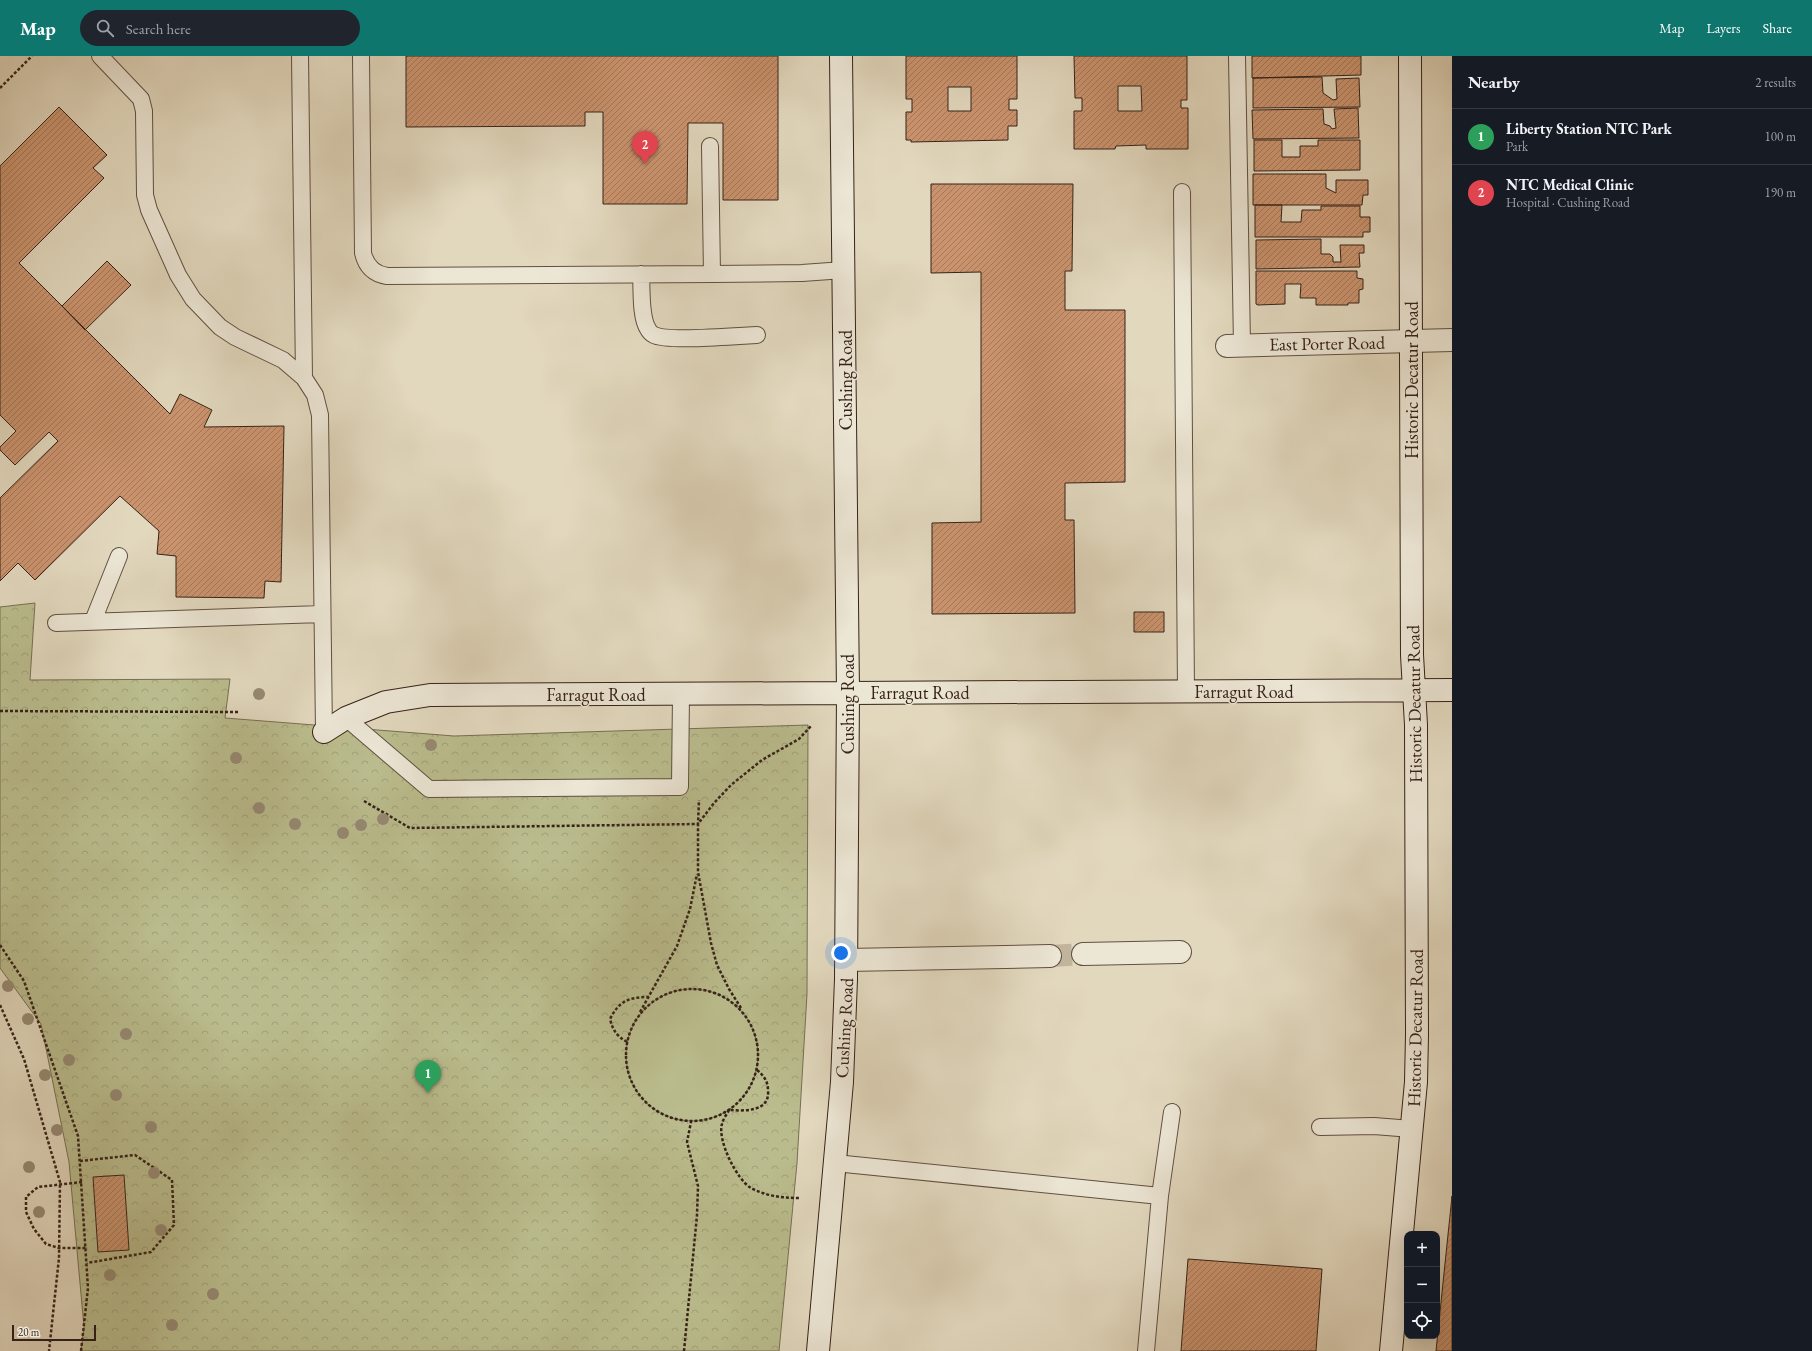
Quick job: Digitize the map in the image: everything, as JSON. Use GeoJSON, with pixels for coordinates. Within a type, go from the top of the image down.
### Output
{"type":"FeatureCollection","features":[{"type":"Feature","properties":{"kind":"street","name":"Cushing Road"},"geometry":{"type":"LineString","coordinates":[[818,1351],[842,1082],[847,960],[848,693],[841,56]]}},
{"type":"Feature","properties":{"kind":"street","name":"Historic Decatur Road"},"geometry":{"type":"LineString","coordinates":[[1391,1351],[1416,1082],[1418,981],[1416,725],[1413,690],[1410,341],[1410,56]]}},
{"type":"Feature","properties":{"kind":"street","name":"East Porter Road"},"geometry":{"type":"LineString","coordinates":[[1234,346],[1452,340]]}},
{"type":"Feature","properties":{"kind":"street","name":"Farragut Road"},"geometry":{"type":"LineString","coordinates":[[324,732],[346,718],[386,702],[430,695],[1452,690]]}},
{"type":"Feature","properties":{"kind":"street"},"geometry":{"type":"LineString","coordinates":[[1083,954],[1180,952]]}},
{"type":"Feature","properties":{"kind":"street"},"geometry":{"type":"LineString","coordinates":[[847,960],[1050,956]]}},
{"type":"Feature","properties":{"kind":"lane"},"geometry":{"type":"LineString","coordinates":[[100,56],[141,99],[144,111],[145,194],[150,210],[182,282],[193,299],[220,327],[235,337],[283,360],[304,378],[315,395],[320,415],[324,732]]}},
{"type":"Feature","properties":{"kind":"lane"},"geometry":{"type":"LineString","coordinates":[[300,56],[304,378]]}},
{"type":"Feature","properties":{"kind":"lane"},"geometry":{"type":"LineString","coordinates":[[361,56],[362,243],[364,261],[375,272],[387,276],[802,273],[844,270]]}},
{"type":"Feature","properties":{"kind":"lane"},"geometry":{"type":"LineString","coordinates":[[1234,346],[1237,56]]}},
{"type":"Feature","properties":{"kind":"lane"},"geometry":{"type":"LineString","coordinates":[[710,146],[712,274]]}},
{"type":"Feature","properties":{"kind":"lane"},"geometry":{"type":"LineString","coordinates":[[1182,192],[1186,691]]}},
{"type":"Feature","properties":{"kind":"lane"},"geometry":{"type":"LineString","coordinates":[[641,274],[643,309],[646,325],[648,330],[654,335],[675,338],[757,335]]}},
{"type":"Feature","properties":{"kind":"lane"},"geometry":{"type":"LineString","coordinates":[[93,621],[118,556]]}},
{"type":"Feature","properties":{"kind":"lane"},"geometry":{"type":"LineString","coordinates":[[56,623],[322,614]]}},
{"type":"Feature","properties":{"kind":"lane"},"geometry":{"type":"LineString","coordinates":[[346,718],[429,789],[680,787],[681,694]]}},
{"type":"Feature","properties":{"kind":"lane"},"geometry":{"type":"LineString","coordinates":[[1146,1351],[1160,1196],[1172,1112]]}},
{"type":"Feature","properties":{"kind":"lane"},"geometry":{"type":"LineString","coordinates":[[1320,1126],[1374,1126],[1412,1129]]}},
{"type":"Feature","properties":{"kind":"lane"},"geometry":{"type":"LineString","coordinates":[[835,1163],[1160,1196]]}},
{"type":"Feature","properties":{"kind":"path"},"geometry":{"type":"LineString","coordinates":[[0,88],[32,56]]}},
{"type":"Feature","properties":{"kind":"path"},"geometry":{"type":"LineString","coordinates":[[0,711],[238,712]]}},
{"type":"Feature","properties":{"kind":"path"},"geometry":{"type":"LineString","coordinates":[[698,824],[714,803],[731,785],[762,760],[799,739],[812,726]]}},
{"type":"Feature","properties":{"kind":"path"},"geometry":{"type":"LineString","coordinates":[[698,872],[690,909],[677,946],[631,1029],[625,1054],[628,1074],[633,1086],[642,1099],[653,1109],[669,1118],[691,1122],[713,1118],[729,1110],[740,1102],[749,1089],[757,1070],[759,1055],[755,1033],[717,964],[711,943],[698,872],[699,794]]}},
{"type":"Feature","properties":{"kind":"path"},"geometry":{"type":"LineString","coordinates":[[364,801],[410,828],[698,824]]}},
{"type":"Feature","properties":{"kind":"path"},"geometry":{"type":"LineString","coordinates":[[0,945],[24,981],[78,1136],[88,1288],[82,1351]]}},
{"type":"Feature","properties":{"kind":"path"},"geometry":{"type":"LineString","coordinates":[[637,1018],[656,999],[669,992],[692,988],[707,990],[724,996],[738,1006],[746,1015]]}},
{"type":"Feature","properties":{"kind":"path"},"geometry":{"type":"LineString","coordinates":[[627,1042],[618,1036],[612,1029],[610,1019],[619,1005],[629,998],[648,997]]}},
{"type":"Feature","properties":{"kind":"path"},"geometry":{"type":"LineString","coordinates":[[0,1005],[24,1060],[60,1186],[59,1248],[49,1351]]}},
{"type":"Feature","properties":{"kind":"path"},"geometry":{"type":"LineString","coordinates":[[729,1110],[746,1111],[764,1104],[769,1097],[765,1077],[757,1070]]}},
{"type":"Feature","properties":{"kind":"path"},"geometry":{"type":"LineString","coordinates":[[729,1110],[722,1124],[723,1140],[730,1163],[750,1188],[769,1196],[799,1198]]}},
{"type":"Feature","properties":{"kind":"path"},"geometry":{"type":"LineString","coordinates":[[684,1351],[698,1186],[687,1142],[691,1122]]}},
{"type":"Feature","properties":{"kind":"path"},"geometry":{"type":"LineString","coordinates":[[80,1161],[134,1155],[172,1180],[174,1225],[151,1252],[86,1263]]}},
{"type":"Feature","properties":{"kind":"path"},"geometry":{"type":"LineString","coordinates":[[82,1182],[60,1186],[38,1187],[26,1197],[26,1212],[34,1229],[46,1244],[59,1248],[86,1248]]}},
{"type":"Feature","properties":{"kind":"green space"},"geometry":{"type":"Polygon","coordinates":[[[35,603],[30,680],[230,679],[225,718],[454,736],[808,725],[807,994],[797,1163],[779,1351],[81,1351],[84,1327],[69,1162],[41,1024],[0,968],[0,607],[35,603]]]}},
{"type":"Feature","properties":{"kind":"green space"},"geometry":{"type":"Polygon","coordinates":[[[699,989],[723,996],[739,1008],[751,1024],[757,1042],[757,1068],[751,1086],[739,1102],[723,1114],[705,1120],[685,1121],[661,1114],[645,1102],[633,1086],[627,1068],[626,1048],[633,1024],[645,1008],[661,996],[679,990],[699,989]]]}},
{"type":"Feature","properties":{"kind":"building"},"geometry":{"type":"Polygon","coordinates":[[[406,56],[778,56],[778,200],[723,200],[723,123],[688,123],[687,204],[603,204],[603,112],[585,112],[585,126],[406,127],[406,56]]]}},
{"type":"Feature","properties":{"kind":"building"},"geometry":{"type":"Polygon","coordinates":[[[906,56],[1017,56],[1017,99],[1009,99],[1009,110],[1017,110],[1017,126],[1008,126],[1008,140],[911,142],[911,140],[906,140],[906,112],[912,112],[912,99],[906,99],[906,56]],[[948,87],[948,111],[971,111],[971,87],[948,87]]]}},
{"type":"Feature","properties":{"kind":"building"},"geometry":{"type":"Polygon","coordinates":[[[1074,56],[1187,56],[1187,100],[1181,100],[1181,108],[1188,108],[1188,149],[1146,149],[1146,145],[1116,146],[1115,149],[1074,149],[1074,111],[1082,111],[1082,98],[1075,98],[1074,56]],[[1118,86],[1118,111],[1142,111],[1141,86],[1118,86]]]}},
{"type":"Feature","properties":{"kind":"building"},"geometry":{"type":"Polygon","coordinates":[[[1252,56],[1361,56],[1361,75],[1252,78],[1252,56]]]}},
{"type":"Feature","properties":{"kind":"building"},"geometry":{"type":"Polygon","coordinates":[[[1322,77],[1323,93],[1333,100],[1337,99],[1336,79],[1359,78],[1360,107],[1253,108],[1253,78],[1322,77]]]}},
{"type":"Feature","properties":{"kind":"building"},"geometry":{"type":"Polygon","coordinates":[[[59,107],[107,155],[93,168],[104,178],[19,263],[170,414],[180,394],[212,410],[204,427],[284,426],[281,582],[265,581],[264,598],[176,597],[176,556],[157,554],[159,531],[120,496],[35,580],[18,563],[0,581],[0,498],[58,441],[49,432],[15,465],[0,450],[0,447],[16,431],[0,415],[0,166],[59,107]]]}},
{"type":"Feature","properties":{"kind":"building"},"geometry":{"type":"Polygon","coordinates":[[[1358,108],[1359,138],[1253,139],[1252,110],[1323,109],[1324,124],[1330,126],[1332,129],[1336,128],[1334,109],[1358,108]]]}},
{"type":"Feature","properties":{"kind":"building"},"geometry":{"type":"Polygon","coordinates":[[[1254,140],[1282,140],[1282,157],[1300,157],[1300,146],[1318,146],[1318,140],[1360,140],[1360,170],[1254,171],[1254,140]]]}},
{"type":"Feature","properties":{"kind":"building"},"geometry":{"type":"Polygon","coordinates":[[[1253,174],[1326,174],[1326,188],[1336,193],[1336,180],[1368,180],[1368,195],[1363,195],[1362,205],[1253,205],[1253,174]]]}},
{"type":"Feature","properties":{"kind":"building"},"geometry":{"type":"Polygon","coordinates":[[[931,184],[1073,184],[1072,271],[1065,271],[1065,310],[1125,310],[1125,482],[1065,483],[1065,520],[1074,520],[1075,613],[932,614],[932,523],[981,522],[981,272],[931,273],[931,184]]]}},
{"type":"Feature","properties":{"kind":"building"},"geometry":{"type":"Polygon","coordinates":[[[1255,205],[1282,205],[1281,222],[1301,222],[1302,210],[1321,210],[1321,206],[1360,206],[1360,217],[1370,217],[1370,232],[1363,232],[1363,237],[1255,237],[1255,205]]]}},
{"type":"Feature","properties":{"kind":"building"},"geometry":{"type":"Polygon","coordinates":[[[1321,239],[1321,254],[1330,254],[1333,257],[1333,262],[1341,262],[1340,245],[1364,245],[1364,253],[1359,253],[1360,267],[1256,269],[1256,240],[1321,239]]]}},
{"type":"Feature","properties":{"kind":"building"},"geometry":{"type":"Polygon","coordinates":[[[107,261],[131,285],[85,330],[62,306],[107,261]]]}},
{"type":"Feature","properties":{"kind":"building"},"geometry":{"type":"Polygon","coordinates":[[[1256,271],[1357,271],[1357,278],[1363,279],[1363,289],[1359,290],[1359,303],[1348,303],[1348,305],[1316,305],[1316,298],[1300,298],[1301,284],[1285,284],[1285,304],[1258,305],[1256,304],[1256,271]]]}},
{"type":"Feature","properties":{"kind":"building"},"geometry":{"type":"Polygon","coordinates":[[[1134,612],[1164,612],[1164,632],[1134,632],[1134,612]]]}},
{"type":"Feature","properties":{"kind":"building"},"geometry":{"type":"Polygon","coordinates":[[[124,1175],[129,1250],[98,1252],[93,1177],[124,1175]]]}},
{"type":"Feature","properties":{"kind":"building"},"geometry":{"type":"Polygon","coordinates":[[[1452,1196],[1452,1351],[1436,1351],[1437,1339],[1440,1339],[1440,1312],[1452,1196]]]}},
{"type":"Feature","properties":{"kind":"building"},"geometry":{"type":"Polygon","coordinates":[[[1188,1259],[1322,1269],[1316,1351],[1181,1351],[1188,1259]]]}},
{"type":"Feature","properties":{"kind":"tunnel"},"geometry":{"type":"LineString","coordinates":[[1050,956],[1083,954]]}},
{"type":"Feature","properties":{"kind":"place","name":"NTC Medical Clinic"},"geometry":{"type":"Point","coordinates":[645,164]}},
{"type":"Feature","properties":{"kind":"place","name":"Liberty Station NTC Park"},"geometry":{"type":"Point","coordinates":[428,1093]}}]}
